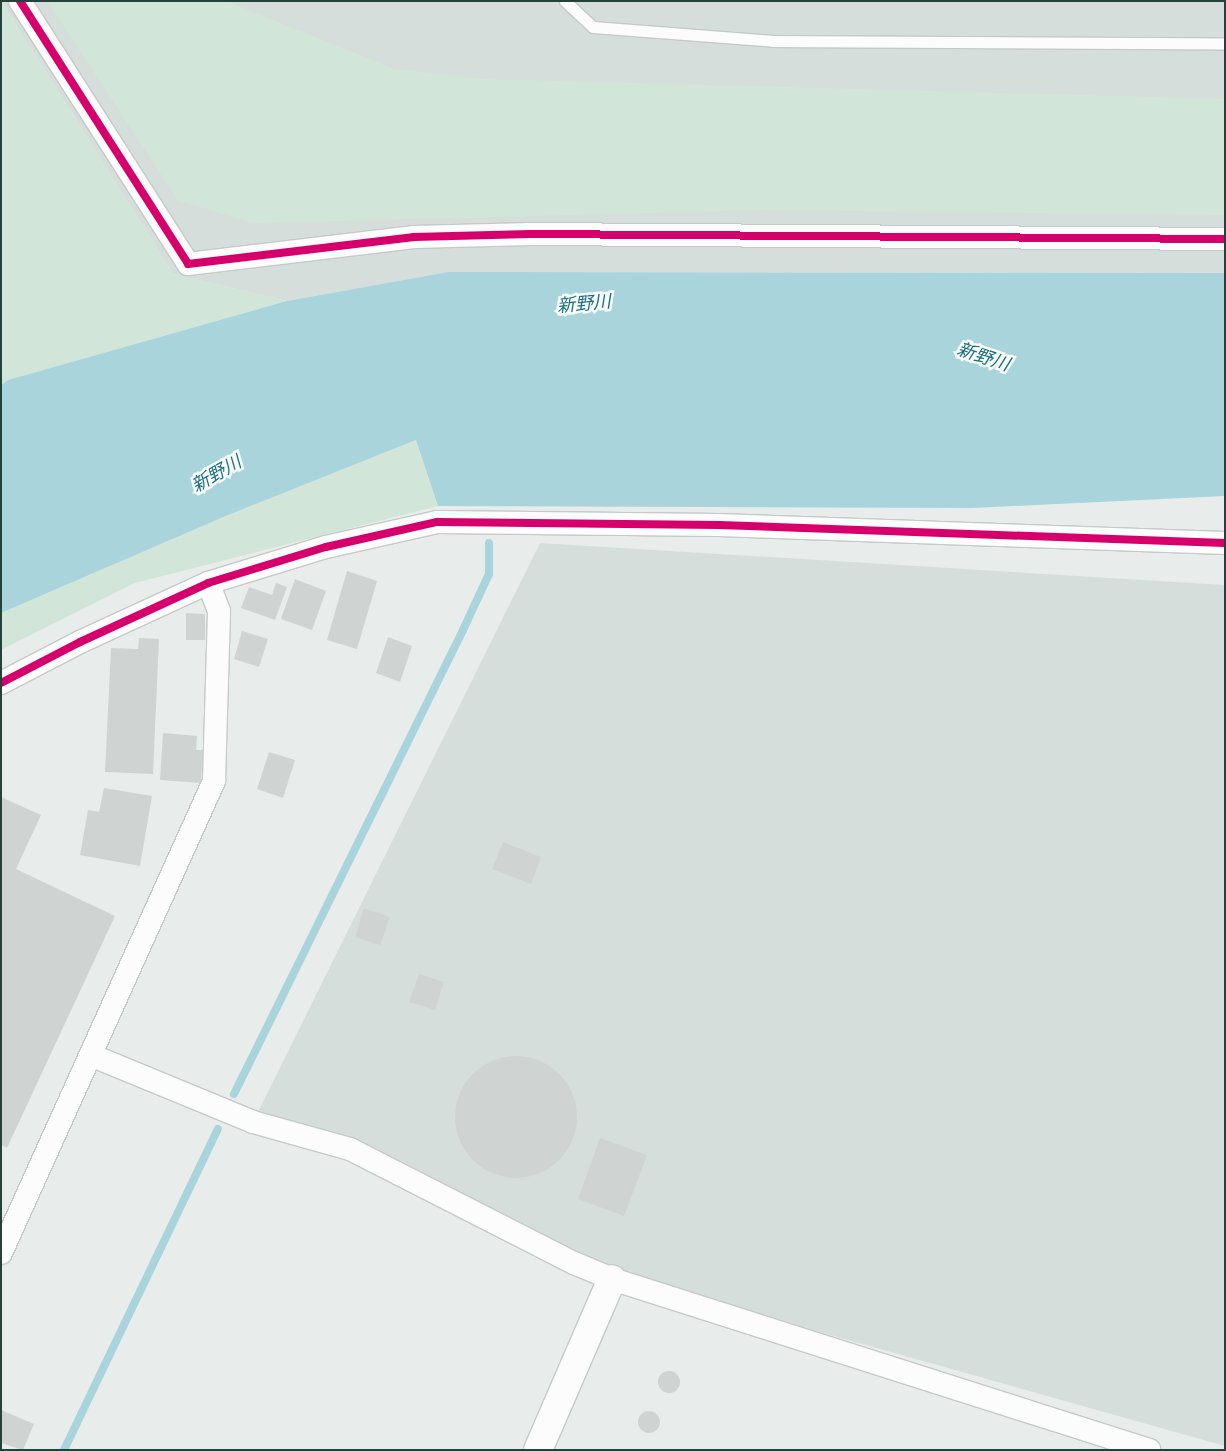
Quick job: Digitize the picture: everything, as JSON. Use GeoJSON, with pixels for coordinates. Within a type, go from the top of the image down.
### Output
{"type":"FeatureCollection","features":[{"type":"Feature","properties":{"kind":"street"},"geometry":{"type":"LineString","coordinates":[[20,1],[188,264],[414,238],[530,234],[1225,239]]}},
{"type":"Feature","properties":{"kind":"street"},"geometry":{"type":"LineString","coordinates":[[1,683],[80,642],[208,583],[326,547],[438,522],[467,520],[719,525],[1225,543]]}},
{"type":"Feature","properties":{"kind":"street"},"geometry":{"type":"LineString","coordinates":[[1,1253],[93,1056],[214,781],[219,612],[208,583]]}},
{"type":"Feature","properties":{"kind":"street"},"geometry":{"type":"LineString","coordinates":[[93,1056],[253,1122],[350,1149],[574,1263],[612,1279],[1149,1450]]}},
{"type":"Feature","properties":{"kind":"street"},"geometry":{"type":"LineString","coordinates":[[538,1450],[612,1279]]}},
{"type":"Feature","properties":{"kind":"lane"},"geometry":{"type":"LineString","coordinates":[[565,1],[593,27],[773,41],[1225,43]]}},
{"type":"Feature","properties":{"kind":"shaded area"},"geometry":{"type":"Polygon","coordinates":[[[1,1],[1225,1],[1225,273],[448,272],[287,301],[173,274],[1,1]]]}},
{"type":"Feature","properties":{"kind":"shaded area"},"geometry":{"type":"Polygon","coordinates":[[[540,543],[1225,585],[1225,1446],[574,1263],[376,1163],[253,1122],[540,543]]]}},
{"type":"Feature","properties":{"kind":"green space"},"geometry":{"type":"Polygon","coordinates":[[[1,1],[173,274],[287,301],[8,380],[1,385],[1,1]]]}},
{"type":"Feature","properties":{"kind":"green space"},"geometry":{"type":"Polygon","coordinates":[[[47,1],[226,1],[394,69],[482,79],[1225,99],[1225,215],[762,210],[252,223],[178,200],[47,1]]]}},
{"type":"Feature","properties":{"kind":"green space"},"geometry":{"type":"Polygon","coordinates":[[[416,440],[438,506],[135,583],[1,650],[1,613],[228,515],[416,440]]]}},
{"type":"Feature","properties":{"kind":"water","name":"新野川"},"geometry":{"type":"Polygon","coordinates":[[[448,272],[1225,273],[1225,496],[972,508],[438,506],[416,440],[228,515],[1,613],[1,385],[8,380],[287,301],[448,272]]]}},
{"type":"Feature","properties":{"kind":"building"},"geometry":{"type":"Polygon","coordinates":[[[347,571],[377,581],[357,649],[327,640],[347,571]]]}},
{"type":"Feature","properties":{"kind":"building"},"geometry":{"type":"Polygon","coordinates":[[[295,579],[326,591],[312,630],[281,619],[295,579]]]}},
{"type":"Feature","properties":{"kind":"building"},"geometry":{"type":"Polygon","coordinates":[[[276,583],[287,587],[275,620],[241,608],[249,587],[272,595],[276,583]]]}},
{"type":"Feature","properties":{"kind":"building"},"geometry":{"type":"Polygon","coordinates":[[[186,613],[205,614],[205,640],[186,640],[186,613]]]}},
{"type":"Feature","properties":{"kind":"building"},"geometry":{"type":"Polygon","coordinates":[[[242,631],[268,639],[259,667],[234,659],[242,631]]]}},
{"type":"Feature","properties":{"kind":"building"},"geometry":{"type":"Polygon","coordinates":[[[388,637],[412,646],[400,682],[376,673],[388,637]]]}},
{"type":"Feature","properties":{"kind":"building"},"geometry":{"type":"Polygon","coordinates":[[[139,638],[159,639],[153,774],[105,772],[111,648],[138,649],[139,638]]]}},
{"type":"Feature","properties":{"kind":"building"},"geometry":{"type":"Polygon","coordinates":[[[163,733],[197,736],[196,750],[203,750],[201,783],[160,780],[163,733]]]}},
{"type":"Feature","properties":{"kind":"building"},"geometry":{"type":"Polygon","coordinates":[[[269,752],[295,760],[283,798],[257,789],[269,752]]]}},
{"type":"Feature","properties":{"kind":"building"},"geometry":{"type":"Polygon","coordinates":[[[104,788],[152,796],[140,866],[80,855],[88,810],[99,812],[104,788]]]}},
{"type":"Feature","properties":{"kind":"building"},"geometry":{"type":"Polygon","coordinates":[[[1,797],[41,815],[16,869],[115,916],[7,1148],[1,1145],[1,797]]]}},
{"type":"Feature","properties":{"kind":"building"},"geometry":{"type":"Polygon","coordinates":[[[503,842],[541,857],[531,884],[492,869],[503,842]]]}},
{"type":"Feature","properties":{"kind":"building"},"geometry":{"type":"Polygon","coordinates":[[[364,908],[390,917],[380,945],[355,937],[364,908]]]}},
{"type":"Feature","properties":{"kind":"building"},"geometry":{"type":"Polygon","coordinates":[[[419,974],[444,982],[435,1010],[409,1002],[419,974]]]}},
{"type":"Feature","properties":{"kind":"building"},"geometry":{"type":"Polygon","coordinates":[[[516,1056],[539,1060],[559,1074],[573,1094],[577,1117],[573,1140],[559,1160],[539,1174],[516,1178],[493,1174],[473,1160],[459,1140],[455,1117],[459,1094],[473,1074],[493,1060],[516,1056]]]}},
{"type":"Feature","properties":{"kind":"building"},"geometry":{"type":"Polygon","coordinates":[[[600,1138],[647,1155],[624,1216],[578,1199],[600,1138]]]}},
{"type":"Feature","properties":{"kind":"building"},"geometry":{"type":"Polygon","coordinates":[[[669,1371],[677,1374],[680,1382],[677,1390],[669,1393],[661,1390],[658,1382],[661,1374],[669,1371]]]}},
{"type":"Feature","properties":{"kind":"building"},"geometry":{"type":"Polygon","coordinates":[[[1,1410],[34,1424],[23,1450],[1,1443],[1,1410]]]}},
{"type":"Feature","properties":{"kind":"building"},"geometry":{"type":"Polygon","coordinates":[[[649,1411],[657,1414],[660,1422],[657,1430],[649,1433],[641,1430],[638,1422],[641,1414],[649,1411]]]}},
{"type":"Feature","properties":{"kind":"waterway"},"geometry":{"type":"LineString","coordinates":[[234,1094],[489,574],[489,543]]}},
{"type":"Feature","properties":{"kind":"waterway"},"geometry":{"type":"LineString","coordinates":[[64,1450],[218,1129]]}},
{"type":"Feature","properties":{"kind":"cycle path"},"geometry":{"type":"LineString","coordinates":[[20,1],[188,264],[414,237],[530,234],[1225,239]]}},
{"type":"Feature","properties":{"kind":"cycle path"},"geometry":{"type":"LineString","coordinates":[[1,683],[80,642],[208,583],[326,547],[437,522],[719,525],[1225,543]]}}]}
